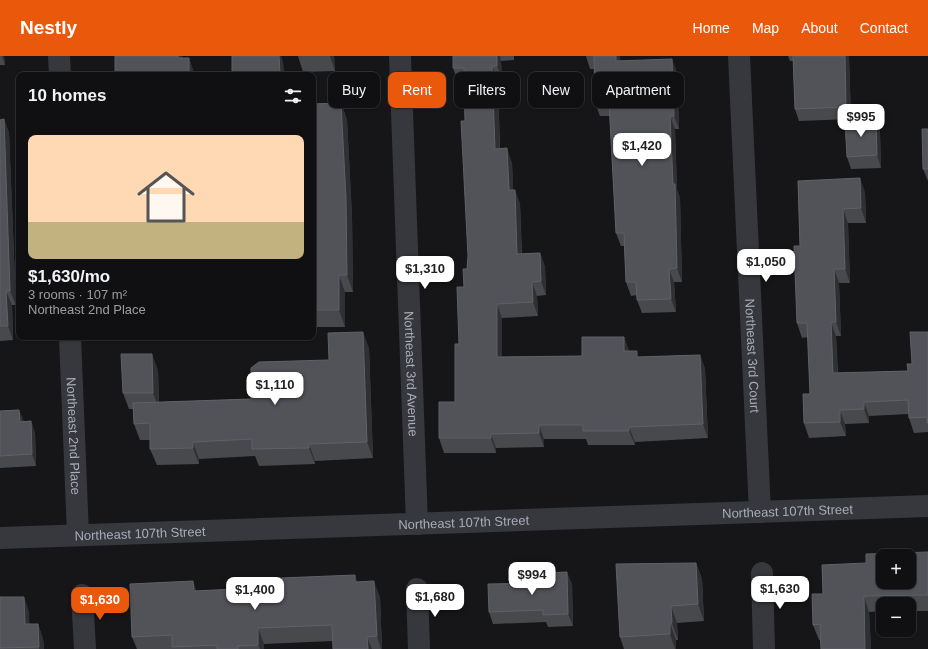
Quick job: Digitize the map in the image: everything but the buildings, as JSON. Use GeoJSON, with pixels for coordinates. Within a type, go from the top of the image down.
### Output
{"type":"FeatureCollection","features":[{"type":"Feature","properties":{"kind":"street"},"geometry":{"type":"LineString","coordinates":[[59,56],[60,72]]}},
{"type":"Feature","properties":{"kind":"street","name":"Northeast 3rd Avenue"},"geometry":{"type":"LineString","coordinates":[[400,56],[416,524]]}},
{"type":"Feature","properties":{"kind":"street","name":"Northeast 3rd Court"},"geometry":{"type":"LineString","coordinates":[[739,56],[760,512]]}},
{"type":"Feature","properties":{"kind":"street","name":"Northeast 2nd Place"},"geometry":{"type":"LineString","coordinates":[[70,340],[78,535]]}},
{"type":"Feature","properties":{"kind":"street","name":"Northeast 107th Street"},"geometry":{"type":"LineString","coordinates":[[0,538],[928,506]]}},
{"type":"Feature","properties":{"kind":"street"},"geometry":{"type":"LineString","coordinates":[[762,573],[764,649]]}},
{"type":"Feature","properties":{"kind":"street"},"geometry":{"type":"LineString","coordinates":[[416,589],[419,649]]}},
{"type":"Feature","properties":{"kind":"street"},"geometry":{"type":"LineString","coordinates":[[82,595],[85,649]]}}]}
